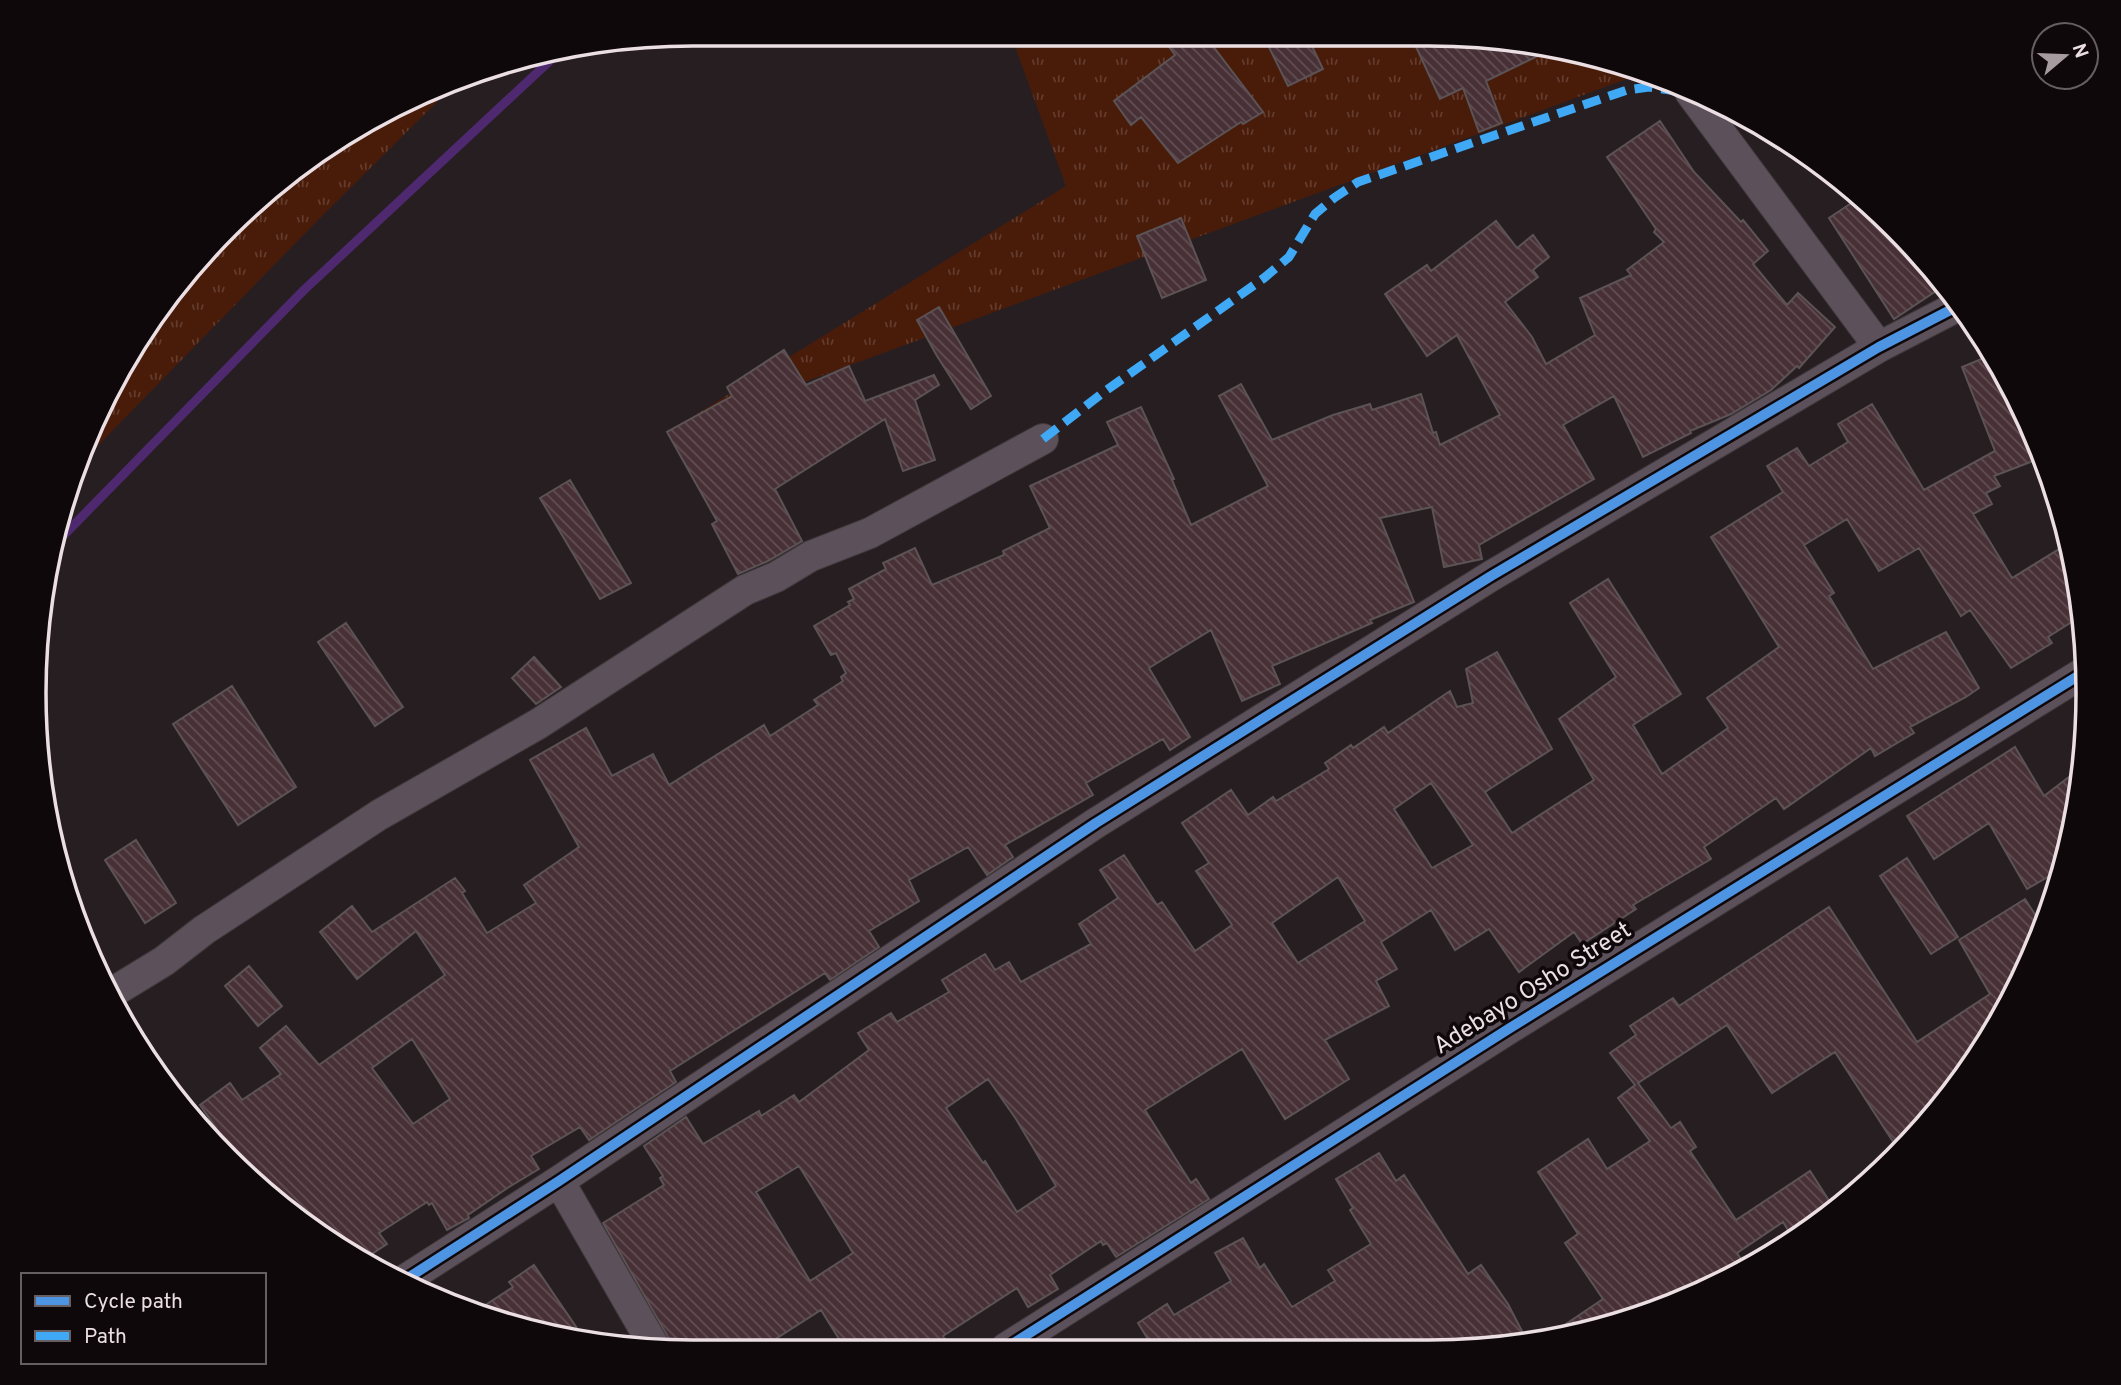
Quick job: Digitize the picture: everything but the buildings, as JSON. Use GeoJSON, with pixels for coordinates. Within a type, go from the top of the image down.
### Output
{"type":"FeatureCollection","features":[{"type":"Feature","properties":{"kind":"street"},"geometry":{"type":"LineString","coordinates":[[1700,105],[1879,347]]}},
{"type":"Feature","properties":{"kind":"street"},"geometry":{"type":"LineString","coordinates":[[412,1275],[559,1181],[1096,823],[1491,576],[1879,347],[1950,310]]}},
{"type":"Feature","properties":{"kind":"street"},"geometry":{"type":"LineString","coordinates":[[118,989],[164,961],[204,930],[379,815],[538,724],[745,590],[776,577],[811,556],[870,533],[1043,439]]}},
{"type":"Feature","properties":{"kind":"street","name":"Adebayo Osho Street"},"geometry":{"type":"LineString","coordinates":[[1019,1340],[1510,1028],[2075,678]]}},
{"type":"Feature","properties":{"kind":"street"},"geometry":{"type":"LineString","coordinates":[[559,1181],[649,1338]]}},
{"type":"Feature","properties":{"kind":"green space"},"geometry":{"type":"Polygon","coordinates":[[[1015,46],[1471,47],[1555,58],[1629,78],[666,433],[1066,186],[1015,46]]]}},
{"type":"Feature","properties":{"kind":"green space"},"geometry":{"type":"Polygon","coordinates":[[[443,96],[93,451],[112,406],[155,333],[179,299],[235,235],[299,179],[333,155],[406,112],[443,96]]]}},
{"type":"Feature","properties":{"kind":"waterway"},"geometry":{"type":"LineString","coordinates":[[66,533],[304,290],[548,62]]}},
{"type":"Feature","properties":{"kind":"marked path"},"geometry":{"type":"LineString","coordinates":[[1043,439],[1264,278],[1289,257],[1315,214],[1358,182],[1627,90],[1658,88]]}},
{"type":"Feature","properties":{"kind":"cycle path"},"geometry":{"type":"LineString","coordinates":[[412,1275],[559,1181],[1096,823],[1491,576],[1879,347],[1950,310]]}},
{"type":"Feature","properties":{"kind":"cycle path"},"geometry":{"type":"LineString","coordinates":[[1019,1340],[1510,1028],[2075,678]]}}]}
